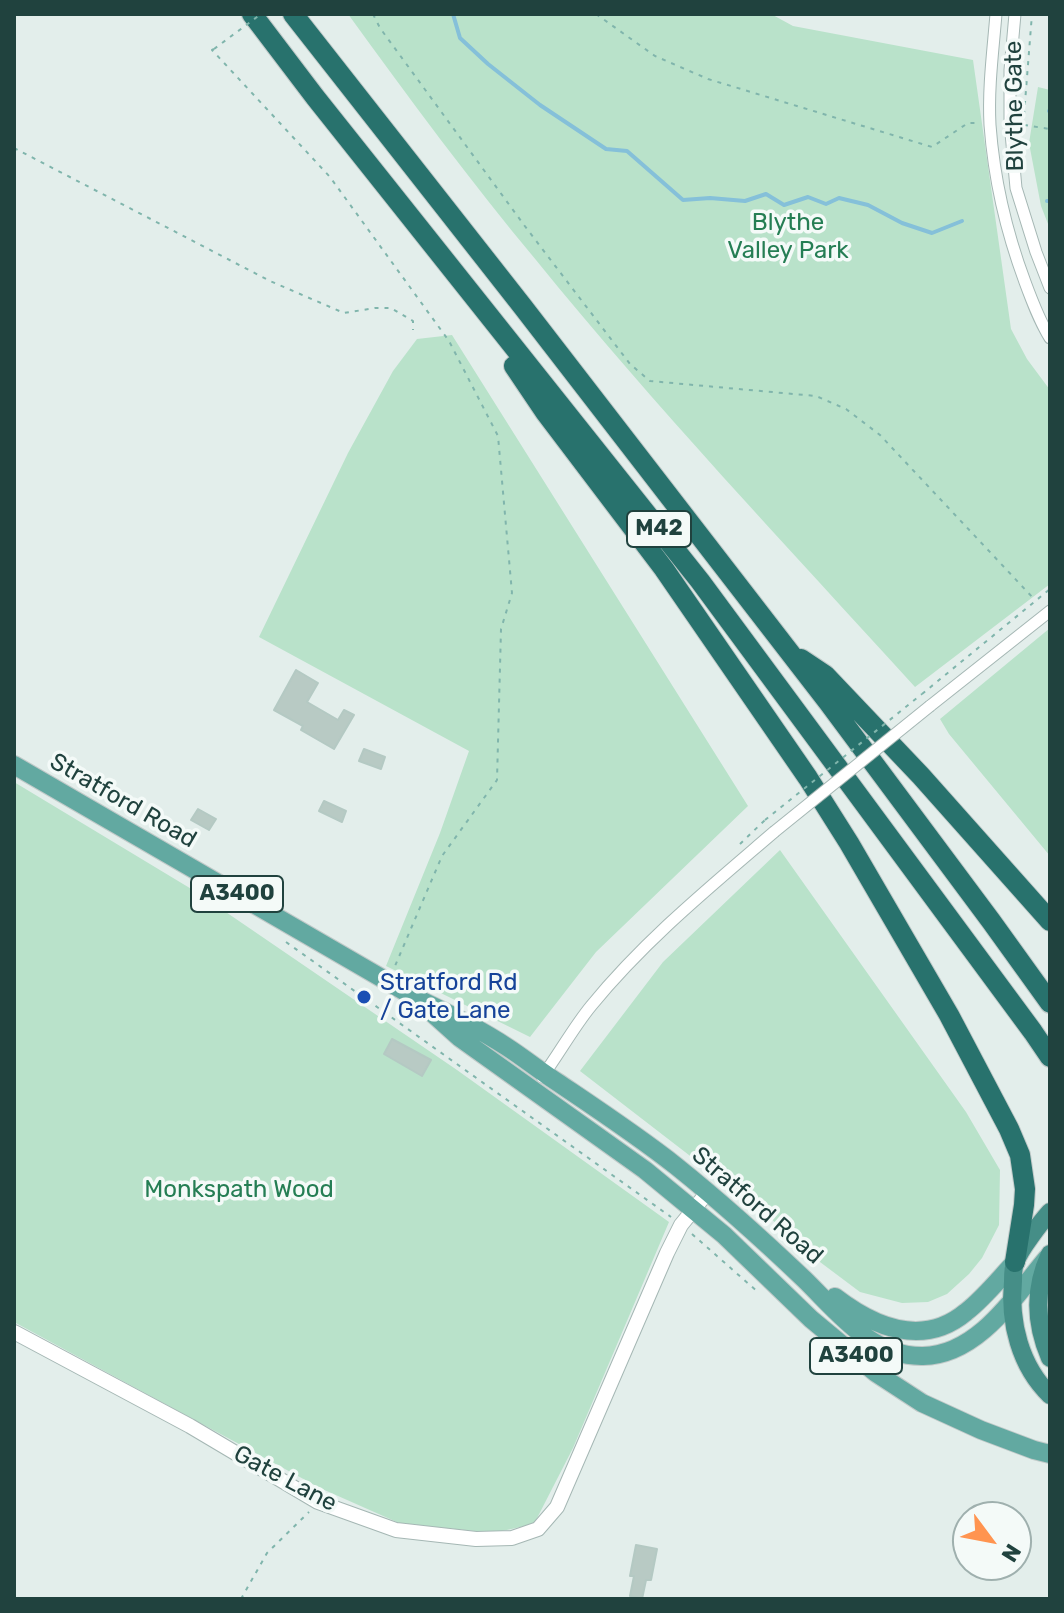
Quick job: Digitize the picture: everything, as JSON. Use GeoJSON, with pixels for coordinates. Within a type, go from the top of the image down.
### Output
{"type":"FeatureCollection","features":[{"type":"Feature","properties":{"kind":"highway","name":"M42"},"geometry":{"type":"LineString","coordinates":[[252,14],[700,581],[1050,1057]]}},
{"type":"Feature","properties":{"kind":"highway","name":"M42"},"geometry":{"type":"LineString","coordinates":[[293,14],[787,650],[1050,1003]]}},
{"type":"Feature","properties":{"kind":"highway"},"geometry":{"type":"LineString","coordinates":[[437,250],[545,412],[664,569],[808,778],[936,991],[1020,1155],[1025,1189],[1011,1300],[1015,1329],[1025,1359],[1050,1395]]}},
{"type":"Feature","properties":{"kind":"highway"},"geometry":{"type":"LineString","coordinates":[[787,650],[825,675],[921,776],[1050,921]]}},
{"type":"Feature","properties":{"kind":"highway"},"geometry":{"type":"LineString","coordinates":[[1015,1262],[1050,1212]]}},
{"type":"Feature","properties":{"kind":"highway"},"geometry":{"type":"LineString","coordinates":[[1050,1255],[1039,1285],[1038,1306],[1050,1358]]}},
{"type":"Feature","properties":{"kind":"main road","name":"Stratford Road"},"geometry":{"type":"LineString","coordinates":[[14,765],[416,998],[468,1023],[509,1048],[676,1166],[772,1249],[862,1336],[881,1348],[921,1356],[940,1354],[961,1346],[988,1327],[1050,1255]]}},
{"type":"Feature","properties":{"kind":"main road","name":"Stratford Road"},"geometry":{"type":"LineString","coordinates":[[416,998],[460,1038],[645,1170],[693,1209],[811,1319],[876,1373],[922,1403],[981,1430],[1050,1454]]}},
{"type":"Feature","properties":{"kind":"main road"},"geometry":{"type":"LineString","coordinates":[[772,1249],[868,1320],[903,1331],[926,1330],[954,1321],[1015,1262]]}},
{"type":"Feature","properties":{"kind":"street","name":"Blythe Gate"},"geometry":{"type":"LineString","coordinates":[[996,14],[990,123],[998,191],[1015,257],[1040,322],[1050,338]]}},
{"type":"Feature","properties":{"kind":"street","name":"Blythe Gate"},"geometry":{"type":"LineString","coordinates":[[1015,14],[1010,70],[1010,122],[1016,188],[1050,288]]}},
{"type":"Feature","properties":{"kind":"street"},"geometry":{"type":"LineString","coordinates":[[531,1090],[590,1007],[670,922],[774,832],[1050,611]]}},
{"type":"Feature","properties":{"kind":"street","name":"Gate Lane"},"geometry":{"type":"LineString","coordinates":[[14,1332],[190,1426],[318,1502],[396,1530],[476,1539],[512,1538],[538,1529],[557,1507],[667,1253],[681,1225],[707,1193]]}},
{"type":"Feature","properties":{"kind":"path"},"geometry":{"type":"LineString","coordinates":[[261,14],[212,50],[330,177],[449,341],[498,436],[512,593],[501,629],[497,780],[442,856],[388,981]]}},
{"type":"Feature","properties":{"kind":"path"},"geometry":{"type":"LineString","coordinates":[[373,14],[380,28],[515,213],[630,364],[650,381],[816,396],[846,409],[880,435],[1035,600]]}},
{"type":"Feature","properties":{"kind":"path"},"geometry":{"type":"LineString","coordinates":[[596,14],[655,56],[708,79],[932,147],[968,123],[990,123]]}},
{"type":"Feature","properties":{"kind":"path"},"geometry":{"type":"LineString","coordinates":[[1023,124],[1032,14]]}},
{"type":"Feature","properties":{"kind":"path"},"geometry":{"type":"LineString","coordinates":[[14,148],[270,281],[344,313],[391,308],[413,321],[413,330]]}},
{"type":"Feature","properties":{"kind":"path"},"geometry":{"type":"LineString","coordinates":[[765,820],[1050,589]]}},
{"type":"Feature","properties":{"kind":"path"},"geometry":{"type":"LineString","coordinates":[[284,941],[681,1225]]}},
{"type":"Feature","properties":{"kind":"path"},"geometry":{"type":"LineString","coordinates":[[241,1599],[267,1553],[318,1502]]}},
{"type":"Feature","properties":{"kind":"green space","name":"Blythe Valley Park"},"geometry":{"type":"Polygon","coordinates":[[[348,14],[771,14],[793,26],[973,60],[1011,329],[1027,359],[1050,390],[1050,584],[915,687],[722,476],[581,315],[464,170],[348,14]]]}},
{"type":"Feature","properties":{"kind":"green space"},"geometry":{"type":"Polygon","coordinates":[[[1038,87],[1050,90],[1050,229],[1041,206],[1029,143],[1038,87]]]}},
{"type":"Feature","properties":{"kind":"green space"},"geometry":{"type":"Polygon","coordinates":[[[452,335],[748,806],[596,952],[530,1037],[386,966],[440,833],[469,751],[259,637],[348,453],[393,371],[417,339],[452,335]]]}},
{"type":"Feature","properties":{"kind":"green space"},"geometry":{"type":"Polygon","coordinates":[[[1050,628],[1050,856],[940,719],[1050,628]]]}},
{"type":"Feature","properties":{"kind":"green space","name":"Monkspath Wood"},"geometry":{"type":"Polygon","coordinates":[[[14,782],[198,893],[457,1070],[669,1222],[573,1448],[534,1524],[493,1533],[399,1523],[320,1488],[14,1322],[14,782]]]}},
{"type":"Feature","properties":{"kind":"green space"},"geometry":{"type":"Polygon","coordinates":[[[780,850],[966,1112],[1000,1170],[999,1225],[982,1258],[947,1294],[928,1302],[902,1303],[860,1292],[808,1253],[768,1216],[580,1071],[663,962],[780,850]]]}},
{"type":"Feature","properties":{"kind":"building"},"geometry":{"type":"Polygon","coordinates":[[[296,670],[318,683],[307,702],[338,720],[344,710],[354,715],[334,749],[274,710],[296,670]]]}},
{"type":"Feature","properties":{"kind":"building"},"geometry":{"type":"Polygon","coordinates":[[[364,749],[385,757],[381,769],[359,761],[364,749]]]}},
{"type":"Feature","properties":{"kind":"building"},"geometry":{"type":"Polygon","coordinates":[[[324,801],[346,811],[342,822],[319,811],[324,801]]]}},
{"type":"Feature","properties":{"kind":"building"},"geometry":{"type":"Polygon","coordinates":[[[198,809],[216,819],[209,830],[191,820],[198,809]]]}},
{"type":"Feature","properties":{"kind":"building"},"geometry":{"type":"Polygon","coordinates":[[[392,1039],[431,1060],[422,1076],[384,1054],[392,1039]]]}},
{"type":"Feature","properties":{"kind":"building"},"geometry":{"type":"Polygon","coordinates":[[[636,1545],[657,1549],[651,1580],[646,1580],[642,1599],[630,1596],[636,1545]]]}},
{"type":"Feature","properties":{"kind":"waterway"},"geometry":{"type":"LineString","coordinates":[[453,14],[460,38],[488,64],[540,105],[606,149],[627,151],[683,200],[710,198],[745,201],[766,194],[784,205],[808,197],[826,204],[839,198],[868,205],[902,223],[932,233],[962,221]]}},
{"type":"Feature","properties":{"kind":"place","name":"Stratford Rd / Gate Lane"},"geometry":{"type":"Point","coordinates":[364,997]}}]}
